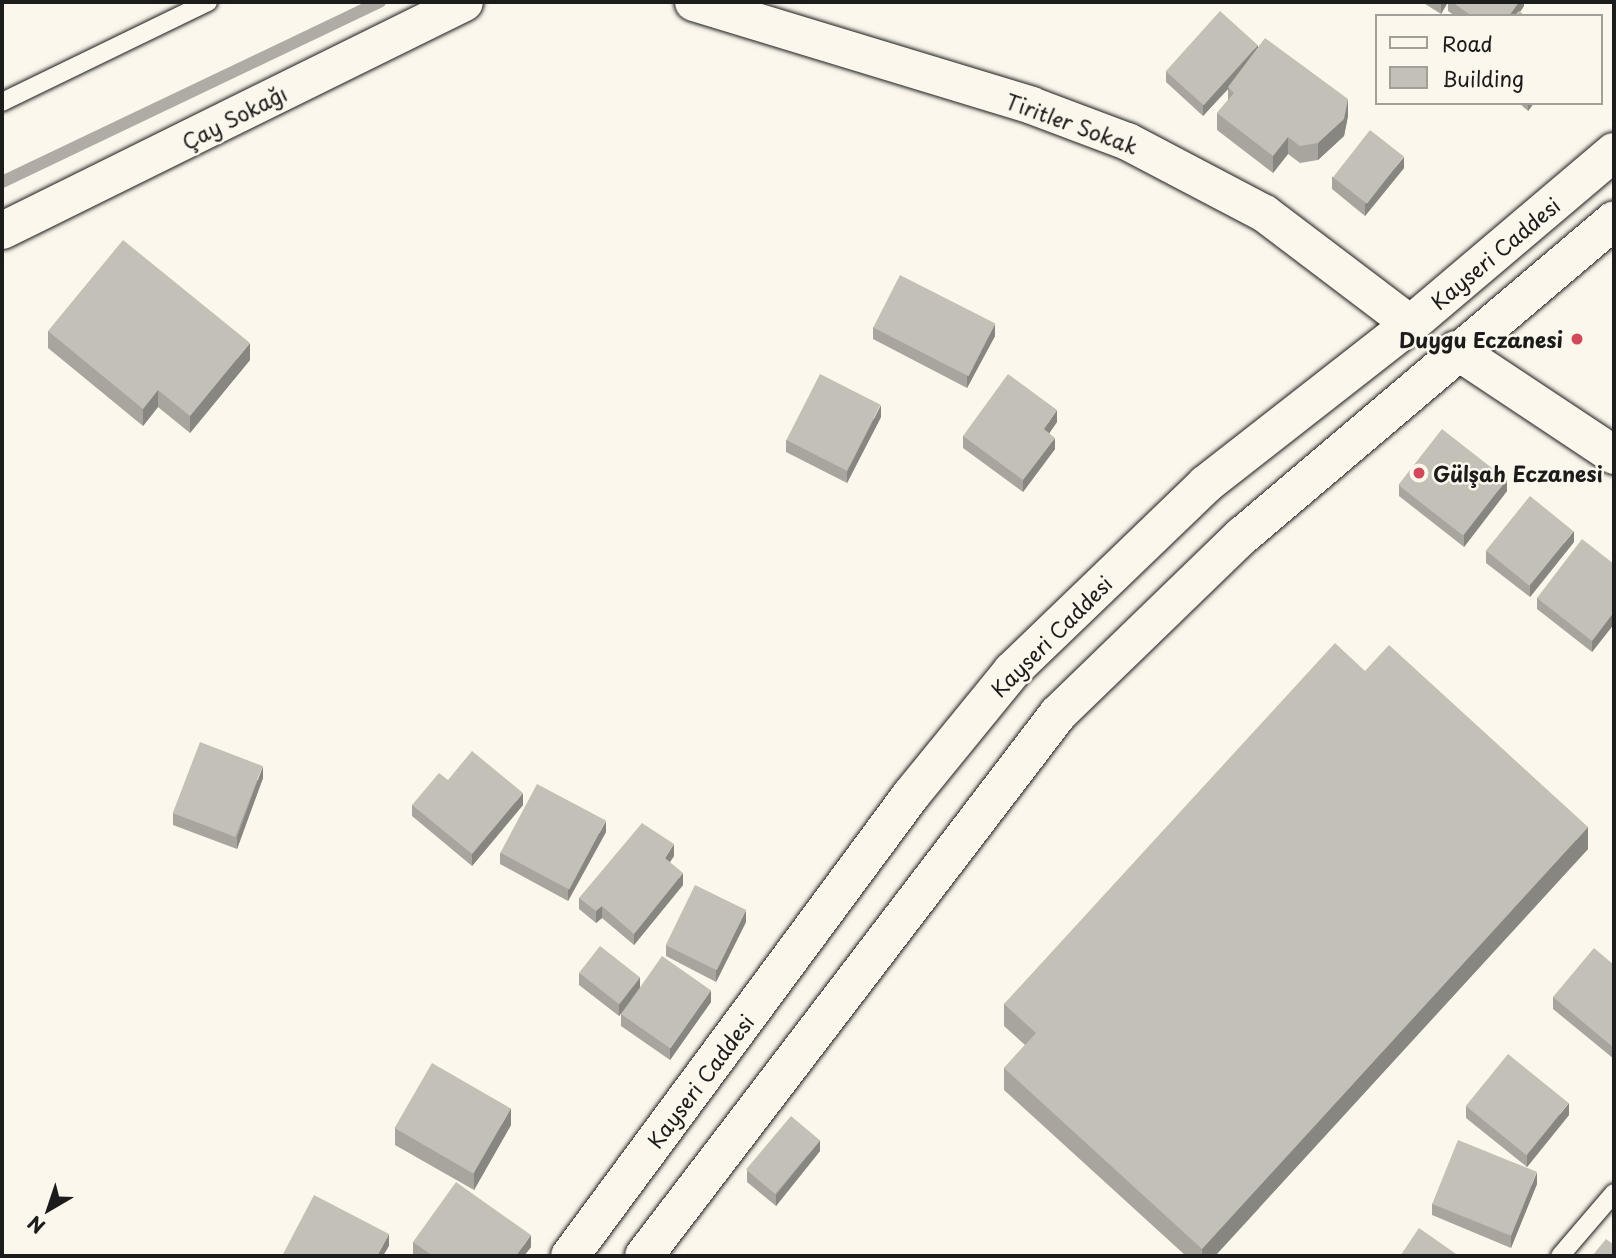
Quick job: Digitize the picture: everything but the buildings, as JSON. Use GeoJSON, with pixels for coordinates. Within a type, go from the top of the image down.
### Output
{"type":"FeatureCollection","features":[{"type":"Feature","properties":{"kind":"main road","name":"Kayseri Caddesi"},"geometry":{"type":"LineString","coordinates":[[570,1256],[911,795],[1012,671],[1206,484],[1411,324],[1614,152]]}},
{"type":"Feature","properties":{"kind":"main road"},"geometry":{"type":"LineString","coordinates":[[643,1256],[1058,714],[1242,536],[1456,350],[1614,220]]}},
{"type":"Feature","properties":{"kind":"main road"},"geometry":{"type":"LineString","coordinates":[[1456,350],[1614,455]]}},
{"type":"Feature","properties":{"kind":"street","name":"Çay Sokağı"},"geometry":{"type":"LineString","coordinates":[[2,230],[464,2]]}},
{"type":"Feature","properties":{"kind":"street","name":"Tiritler Sokak"},"geometry":{"type":"LineString","coordinates":[[694,2],[1031,105],[1127,141],[1264,213],[1411,324]]}},
{"type":"Feature","properties":{"kind":"lane"},"geometry":{"type":"LineString","coordinates":[[2,102],[208,2]]}},
{"type":"Feature","properties":{"kind":"lane"},"geometry":{"type":"LineString","coordinates":[[1560,1256],[1614,1192]]}},
{"type":"Feature","properties":{"kind":"waterway"},"geometry":{"type":"LineString","coordinates":[[2,182],[380,2]]}},
{"type":"Feature","properties":{"kind":"place","name":"Duygu Eczanesi"},"geometry":{"type":"Point","coordinates":[1577,339]}},
{"type":"Feature","properties":{"kind":"place","name":"Gülşah Eczanesi"},"geometry":{"type":"Point","coordinates":[1419,473]}}]}
